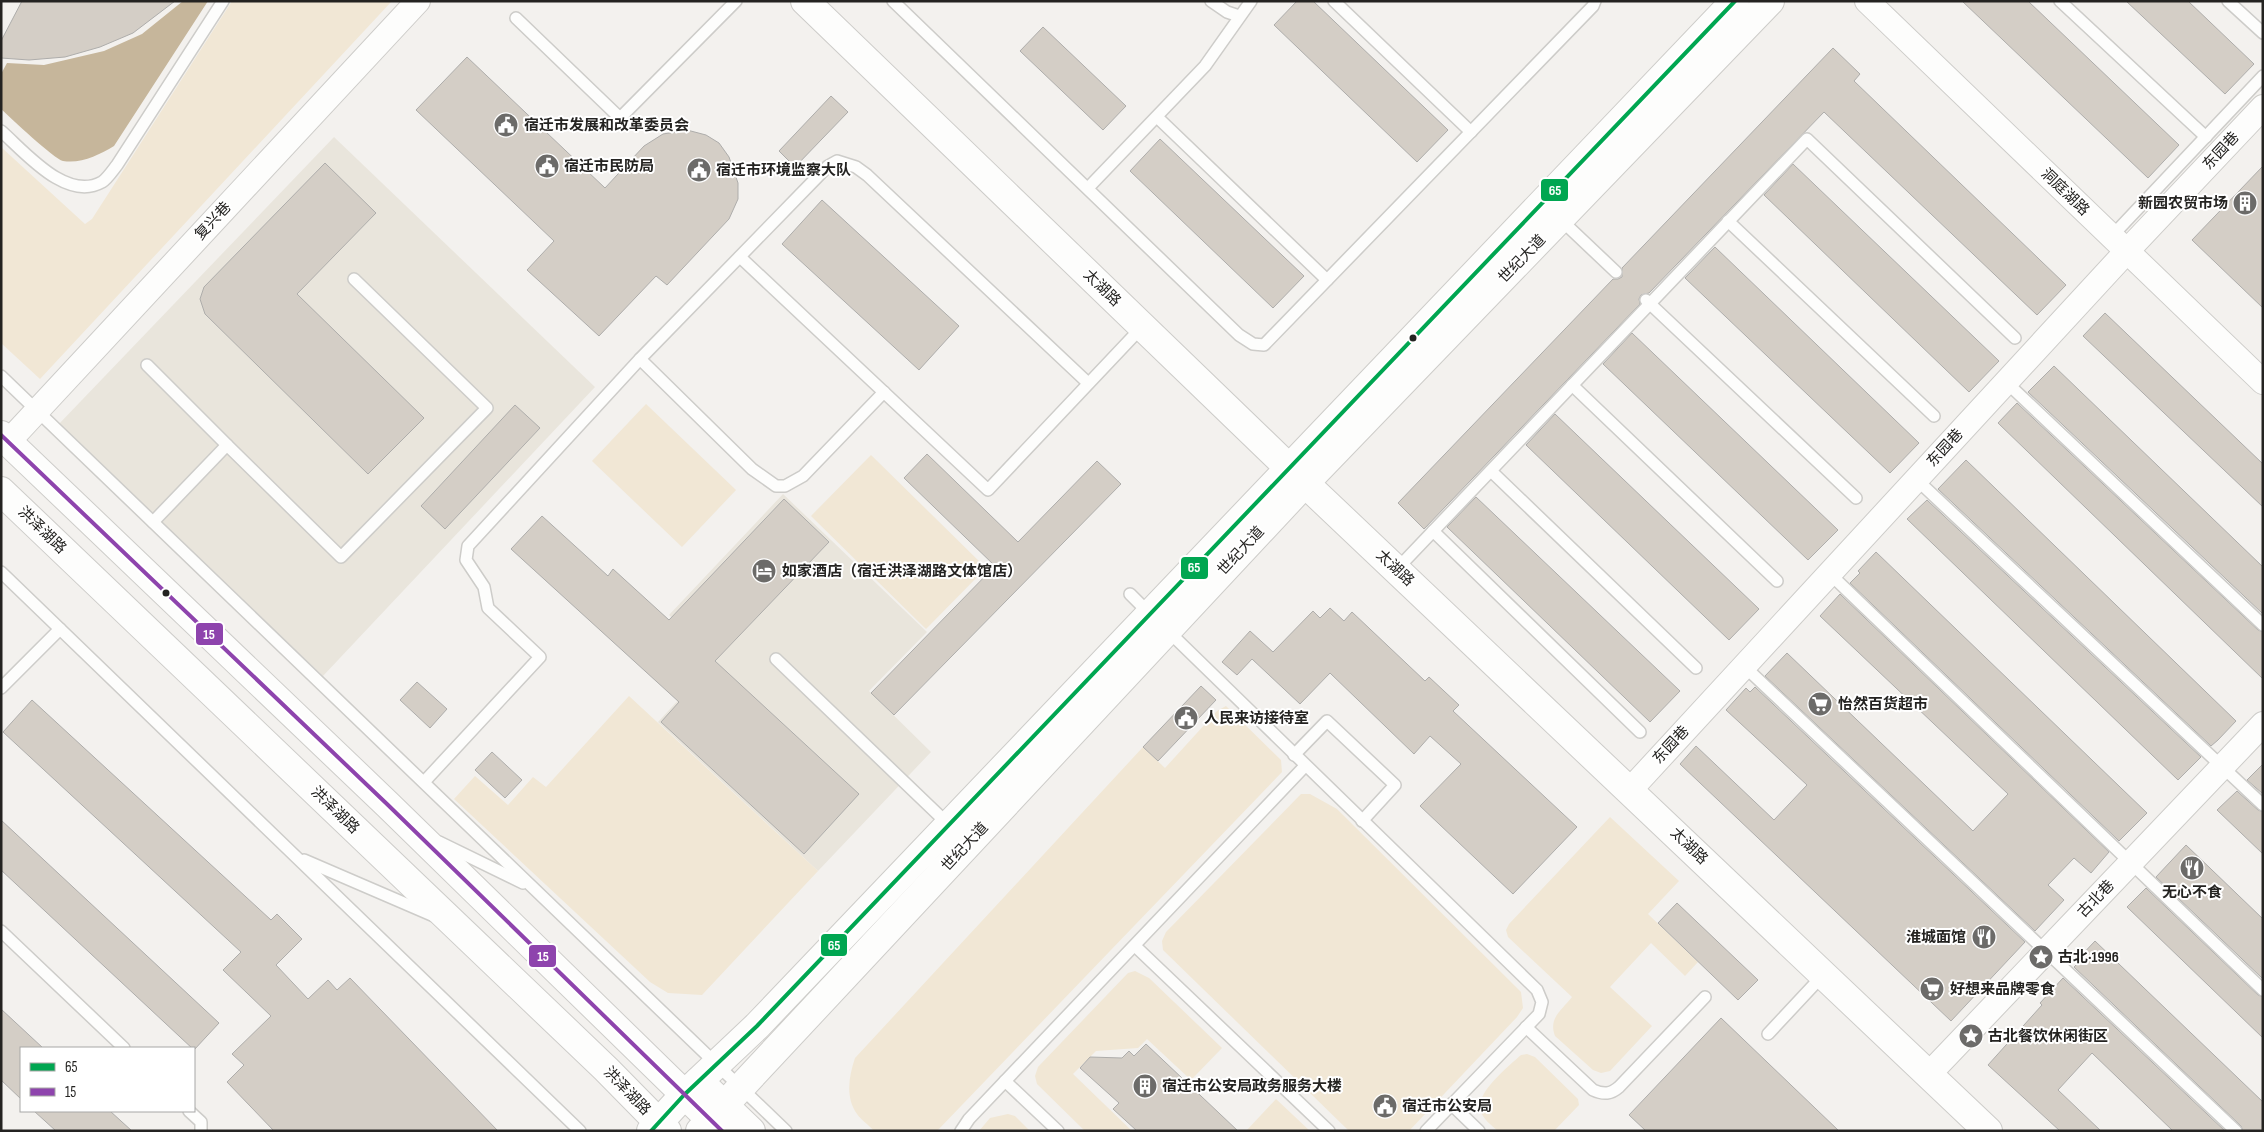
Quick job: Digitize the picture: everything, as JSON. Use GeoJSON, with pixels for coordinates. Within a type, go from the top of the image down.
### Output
{"type":"FeatureCollection","features":[{"type":"Feature","properties":{"kind":"street","name":"复兴巷"},"geometry":{"type":"LineString","coordinates":[[5,438],[37,411],[418,1]]}},
{"type":"Feature","properties":{"kind":"street","name":"太湖路"},"geometry":{"type":"LineString","coordinates":[[805,1],[1297,476],[1929,1074],[1982,1129]]}},
{"type":"Feature","properties":{"kind":"street","name":"世纪大道"},"geometry":{"type":"LineString","coordinates":[[1552,211],[1735,1]]}},
{"type":"Feature","properties":{"kind":"street","name":"世纪大道"},"geometry":{"type":"LineString","coordinates":[[719,1115],[959,834],[1159,622],[1552,211],[1770,1]]}},
{"type":"Feature","properties":{"kind":"street","name":"洞庭湖路"},"geometry":{"type":"LineString","coordinates":[[1867,1],[2263,382]]}},
{"type":"Feature","properties":{"kind":"street","name":"东园巷"},"geometry":{"type":"LineString","coordinates":[[1630,790],[2006,382],[2119,244],[2263,107]]}},
{"type":"Feature","properties":{"kind":"street"},"geometry":{"type":"LineString","coordinates":[[5,438],[414,830],[700,1080],[719,1115],[751,1131]]}},
{"type":"Feature","properties":{"kind":"street","name":"洪泽湖路"},"geometry":{"type":"LineString","coordinates":[[1,491],[606,1069],[658,1128]]}},
{"type":"Feature","properties":{"kind":"street","name":"古北巷"},"geometry":{"type":"LineString","coordinates":[[1929,1074],[2263,724]]}},
{"type":"Feature","properties":{"kind":"street","name":"世纪大道"},"geometry":{"type":"LineString","coordinates":[[658,1128],[700,1080],[959,834]]}},
{"type":"Feature","properties":{"kind":"lane"},"geometry":{"type":"LineString","coordinates":[[1,131],[52,177],[72,186],[88,186],[102,182],[117,165],[223,1]]}},
{"type":"Feature","properties":{"kind":"lane"},"geometry":{"type":"LineString","coordinates":[[516,18],[620,118],[736,1]]}},
{"type":"Feature","properties":{"kind":"lane"},"geometry":{"type":"LineString","coordinates":[[893,1],[1239,335],[1253,344],[1264,345],[1595,1]]}},
{"type":"Feature","properties":{"kind":"lane"},"geometry":{"type":"LineString","coordinates":[[1211,1],[1227,12],[1239,16]]}},
{"type":"Feature","properties":{"kind":"lane"},"geometry":{"type":"LineString","coordinates":[[1088,188],[1205,66],[1251,1]]}},
{"type":"Feature","properties":{"kind":"lane"},"geometry":{"type":"LineString","coordinates":[[1334,1],[1471,132]]}},
{"type":"Feature","properties":{"kind":"lane"},"geometry":{"type":"LineString","coordinates":[[2060,1],[2206,137]]}},
{"type":"Feature","properties":{"kind":"lane"},"geometry":{"type":"LineString","coordinates":[[2228,1],[2263,33]]}},
{"type":"Feature","properties":{"kind":"lane"},"geometry":{"type":"LineString","coordinates":[[2119,244],[2206,137],[2263,76]]}},
{"type":"Feature","properties":{"kind":"lane"},"geometry":{"type":"LineString","coordinates":[[1157,117],[1327,280]]}},
{"type":"Feature","properties":{"kind":"lane"},"geometry":{"type":"LineString","coordinates":[[1396,570],[1572,386],[1648,302],[1807,139],[2015,338]]}},
{"type":"Feature","properties":{"kind":"lane"},"geometry":{"type":"LineString","coordinates":[[424,782],[540,657],[488,608],[484,588],[466,560],[468,546],[640,359],[828,166],[837,161],[847,163],[867,175],[1088,383]]}},
{"type":"Feature","properties":{"kind":"lane"},"geometry":{"type":"LineString","coordinates":[[1552,211],[1616,272]]}},
{"type":"Feature","properties":{"kind":"lane"},"geometry":{"type":"LineString","coordinates":[[1728,221],[1934,416]]}},
{"type":"Feature","properties":{"kind":"lane"},"geometry":{"type":"LineString","coordinates":[[740,257],[988,490],[1142,326]]}},
{"type":"Feature","properties":{"kind":"lane"},"geometry":{"type":"LineString","coordinates":[[147,365],[342,557],[487,408],[354,279]]}},
{"type":"Feature","properties":{"kind":"lane"},"geometry":{"type":"LineString","coordinates":[[1648,302],[1856,498]]}},
{"type":"Feature","properties":{"kind":"lane"},"geometry":{"type":"LineString","coordinates":[[640,359],[752,469],[776,486],[785,486],[803,476],[884,392]]}},
{"type":"Feature","properties":{"kind":"lane"},"geometry":{"type":"LineString","coordinates":[[1,376],[532,887],[700,1080],[719,1115],[786,1131]]}},
{"type":"Feature","properties":{"kind":"lane"},"geometry":{"type":"LineString","coordinates":[[2006,382],[2263,625]]}},
{"type":"Feature","properties":{"kind":"lane"},"geometry":{"type":"LineString","coordinates":[[1572,386],[1777,581]]}},
{"type":"Feature","properties":{"kind":"lane"},"geometry":{"type":"LineString","coordinates":[[152,522],[227,445]]}},
{"type":"Feature","properties":{"kind":"lane"},"geometry":{"type":"LineString","coordinates":[[1491,471],[1696,668]]}},
{"type":"Feature","properties":{"kind":"lane"},"geometry":{"type":"LineString","coordinates":[[1916,479],[2263,805]]}},
{"type":"Feature","properties":{"kind":"lane"},"geometry":{"type":"LineString","coordinates":[[1433,531],[1640,732]]}},
{"type":"Feature","properties":{"kind":"lane"},"geometry":{"type":"LineString","coordinates":[[1,572],[580,1131]]}},
{"type":"Feature","properties":{"kind":"lane"},"geometry":{"type":"LineString","coordinates":[[1829,573],[2263,990]]}},
{"type":"Feature","properties":{"kind":"lane"},"geometry":{"type":"LineString","coordinates":[[1130,594],[1537,990],[1542,1002],[1538,1014],[1426,1131]]}},
{"type":"Feature","properties":{"kind":"lane"},"geometry":{"type":"LineString","coordinates":[[1,688],[60,629]]}},
{"type":"Feature","properties":{"kind":"lane"},"geometry":{"type":"LineString","coordinates":[[776,659],[959,834]]}},
{"type":"Feature","properties":{"kind":"lane"},"geometry":{"type":"LineString","coordinates":[[1744,666],[2236,1131]]}},
{"type":"Feature","properties":{"kind":"lane"},"geometry":{"type":"LineString","coordinates":[[1294,755],[1327,720],[1395,786],[1362,821]]}},
{"type":"Feature","properties":{"kind":"lane"},"geometry":{"type":"LineString","coordinates":[[961,1131],[969,1119],[1306,766]]}},
{"type":"Feature","properties":{"kind":"lane"},"geometry":{"type":"LineString","coordinates":[[414,830],[532,887]]}},
{"type":"Feature","properties":{"kind":"lane"},"geometry":{"type":"LineString","coordinates":[[295,856],[457,926]]}},
{"type":"Feature","properties":{"kind":"lane"},"geometry":{"type":"LineString","coordinates":[[1,931],[123,1047]]}},
{"type":"Feature","properties":{"kind":"lane"},"geometry":{"type":"LineString","coordinates":[[1134,946],[1329,1131]]}},
{"type":"Feature","properties":{"kind":"lane"},"geometry":{"type":"LineString","coordinates":[[1768,1034],[1824,974]]}},
{"type":"Feature","properties":{"kind":"lane"},"geometry":{"type":"LineString","coordinates":[[1526,1027],[1593,1090],[1607,1093],[1620,1087],[1704,997]]}},
{"type":"Feature","properties":{"kind":"lane"},"geometry":{"type":"LineString","coordinates":[[1006,1081],[1058,1131]]}},
{"type":"Feature","properties":{"kind":"lane"},"geometry":{"type":"LineString","coordinates":[[1451,1104],[1479,1131]]}},
{"type":"Feature","properties":{"kind":"lane"},"geometry":{"type":"LineString","coordinates":[[190,1112],[201,1122],[201,1131]]}},
{"type":"Feature","properties":{"kind":"shaded area"},"geometry":{"type":"Polygon","coordinates":[[[183,1],[208,1],[114,146],[83,160],[63,161],[42,146],[1,109],[1,74],[7,63],[44,65],[104,51],[142,34],[183,1]]]}},
{"type":"Feature","properties":{"kind":"shaded area"},"geometry":{"type":"Polygon","coordinates":[[[232,1],[392,1],[40,379],[1,343],[1,147],[85,224],[92,219],[232,1]]]}},
{"type":"Feature","properties":{"kind":"shaded area"},"geometry":{"type":"Polygon","coordinates":[[[334,137],[595,387],[323,676],[58,425],[334,137]]]}},
{"type":"Feature","properties":{"kind":"shaded area"},"geometry":{"type":"Polygon","coordinates":[[[646,404],[736,490],[682,547],[592,461],[646,404]]]}},
{"type":"Feature","properties":{"kind":"shaded area"},"geometry":{"type":"Polygon","coordinates":[[[871,455],[986,568],[926,629],[811,516],[871,455]]]}},
{"type":"Feature","properties":{"kind":"shaded area"},"geometry":{"type":"Polygon","coordinates":[[[783,494],[927,632],[869,691],[931,752],[818,871],[658,722],[717,658],[669,615],[783,494]]]}},
{"type":"Feature","properties":{"kind":"shaded area"},"geometry":{"type":"Polygon","coordinates":[[[629,696],[818,871],[702,995],[668,993],[650,982],[454,799],[475,776],[508,805],[533,777],[546,787],[629,696]]]}},
{"type":"Feature","properties":{"kind":"shaded area"},"geometry":{"type":"Polygon","coordinates":[[[1226,706],[1281,760],[1282,772],[937,1131],[874,1131],[859,1116],[851,1101],[849,1086],[855,1058],[1143,747],[1165,768],[1217,711],[1226,706]]]}},
{"type":"Feature","properties":{"kind":"shaded area"},"geometry":{"type":"Polygon","coordinates":[[[1301,794],[1310,794],[1337,809],[1521,992],[1523,1008],[1517,1017],[1409,1131],[1349,1131],[1163,950],[1162,941],[1166,932],[1301,794]]]}},
{"type":"Feature","properties":{"kind":"shaded area"},"geometry":{"type":"Polygon","coordinates":[[[1610,817],[1679,881],[1648,914],[1698,962],[1685,976],[1651,943],[1610,987],[1652,1026],[1610,1071],[1601,1073],[1593,1070],[1555,1036],[1553,1024],[1555,1019],[1560,1010],[1572,997],[1508,937],[1506,930],[1509,924],[1610,817]]]}},
{"type":"Feature","properties":{"kind":"shaded area"},"geometry":{"type":"Polygon","coordinates":[[[1135,971],[1149,978],[1222,1048],[1191,1080],[1147,1039],[1138,1048],[1096,1051],[1073,1074],[1132,1131],[1085,1131],[1037,1084],[1035,1076],[1038,1067],[1128,973],[1135,971]]]}},
{"type":"Feature","properties":{"kind":"shaded area"},"geometry":{"type":"Polygon","coordinates":[[[1527,1054],[1535,1057],[1578,1099],[1579,1105],[1554,1131],[1498,1131],[1488,1122],[1480,1110],[1483,1095],[1502,1072],[1521,1055],[1527,1054]]]}},
{"type":"Feature","properties":{"kind":"shaded area"},"geometry":{"type":"Polygon","coordinates":[[[1276,1099],[1310,1131],[1246,1131],[1276,1099]]]}},
{"type":"Feature","properties":{"kind":"shaded area"},"geometry":{"type":"Polygon","coordinates":[[[1008,1114],[1015,1116],[1030,1131],[979,1131],[990,1118],[1008,1114]]]}},
{"type":"Feature","properties":{"kind":"building"},"geometry":{"type":"Polygon","coordinates":[[[22,1],[175,1],[133,33],[100,47],[65,57],[29,60],[1,58],[1,41],[22,1]]]}},
{"type":"Feature","properties":{"kind":"building"},"geometry":{"type":"Polygon","coordinates":[[[1297,1],[1313,1],[1448,130],[1417,162],[1274,25],[1297,1]]]}},
{"type":"Feature","properties":{"kind":"building"},"geometry":{"type":"Polygon","coordinates":[[[1962,1],[2028,1],[2179,145],[2148,178],[1962,1]]]}},
{"type":"Feature","properties":{"kind":"building"},"geometry":{"type":"Polygon","coordinates":[[[2126,1],[2188,1],[2254,64],[2225,94],[2126,1]]]}},
{"type":"Feature","properties":{"kind":"building"},"geometry":{"type":"Polygon","coordinates":[[[1043,27],[1126,106],[1103,130],[1020,51],[1043,27]]]}},
{"type":"Feature","properties":{"kind":"building"},"geometry":{"type":"Polygon","coordinates":[[[1833,48],[1860,74],[1854,81],[2066,285],[2037,315],[1824,112],[1649,293],[1641,295],[1639,299],[1640,304],[1424,529],[1398,503],[1613,279],[1622,277],[1622,268],[1833,48]]]}},
{"type":"Feature","properties":{"kind":"building"},"geometry":{"type":"Polygon","coordinates":[[[467,57],[605,188],[644,146],[663,134],[687,130],[706,135],[719,143],[729,157],[738,183],[738,199],[729,219],[667,285],[656,276],[599,336],[527,270],[554,241],[416,110],[467,57]]]}},
{"type":"Feature","properties":{"kind":"building"},"geometry":{"type":"Polygon","coordinates":[[[831,96],[848,112],[795,167],[779,151],[831,96]]]}},
{"type":"Feature","properties":{"kind":"building"},"geometry":{"type":"Polygon","coordinates":[[[1160,139],[1304,276],[1273,308],[1130,171],[1160,139]]]}},
{"type":"Feature","properties":{"kind":"building"},"geometry":{"type":"Polygon","coordinates":[[[325,163],[376,213],[297,294],[424,418],[368,474],[205,314],[200,299],[204,287],[325,163]]]}},
{"type":"Feature","properties":{"kind":"building"},"geometry":{"type":"Polygon","coordinates":[[[1793,164],[1999,361],[1969,392],[1764,195],[1793,164]]]}},
{"type":"Feature","properties":{"kind":"building","name":"新园农贸市场"},"geometry":{"type":"Polygon","coordinates":[[[2263,166],[2263,308],[2192,240],[2263,166]]]}},
{"type":"Feature","properties":{"kind":"building"},"geometry":{"type":"Polygon","coordinates":[[[822,200],[959,326],[919,370],[782,244],[822,200]]]}},
{"type":"Feature","properties":{"kind":"building"},"geometry":{"type":"Polygon","coordinates":[[[1715,247],[1919,443],[1890,473],[1685,278],[1715,247]]]}},
{"type":"Feature","properties":{"kind":"building"},"geometry":{"type":"Polygon","coordinates":[[[2105,313],[2263,464],[2263,507],[2083,336],[2105,313]]]}},
{"type":"Feature","properties":{"kind":"building"},"geometry":{"type":"Polygon","coordinates":[[[1632,333],[1838,530],[1808,560],[1603,364],[1632,333]]]}},
{"type":"Feature","properties":{"kind":"building"},"geometry":{"type":"Polygon","coordinates":[[[2054,366],[2263,567],[2263,614],[2028,392],[2054,366]]]}},
{"type":"Feature","properties":{"kind":"building"},"geometry":{"type":"Polygon","coordinates":[[[2017,403],[2258,630],[2263,632],[2263,679],[1998,423],[2017,403]]]}},
{"type":"Feature","properties":{"kind":"building"},"geometry":{"type":"Polygon","coordinates":[[[515,405],[540,428],[445,529],[421,506],[515,405]]]}},
{"type":"Feature","properties":{"kind":"building"},"geometry":{"type":"Polygon","coordinates":[[[1555,414],[1759,609],[1729,640],[1526,445],[1555,414]]]}},
{"type":"Feature","properties":{"kind":"building"},"geometry":{"type":"Polygon","coordinates":[[[927,454],[1018,542],[1097,461],[1121,484],[894,715],[871,693],[995,566],[904,478],[927,454]]]}},
{"type":"Feature","properties":{"kind":"building"},"geometry":{"type":"Polygon","coordinates":[[[1966,460],[2236,721],[2218,740],[2211,746],[1938,489],[1966,460]]]}},
{"type":"Feature","properties":{"kind":"building"},"geometry":{"type":"Polygon","coordinates":[[[1476,497],[1680,691],[1650,722],[1447,527],[1476,497]]]}},
{"type":"Feature","properties":{"kind":"building"},"geometry":{"type":"Polygon","coordinates":[[[784,499],[829,542],[715,661],[859,794],[804,854],[661,722],[679,702],[511,549],[542,516],[608,576],[613,569],[669,620],[784,499]]]}},
{"type":"Feature","properties":{"kind":"building"},"geometry":{"type":"Polygon","coordinates":[[[1927,500],[2201,757],[2178,780],[1907,519],[1927,500]]]}},
{"type":"Feature","properties":{"kind":"building"},"geometry":{"type":"Polygon","coordinates":[[[1876,552],[2147,813],[2119,841],[1850,583],[1860,573],[1858,571],[1876,552]]]}},
{"type":"Feature","properties":{"kind":"building"},"geometry":{"type":"Polygon","coordinates":[[[1840,594],[2109,852],[2091,873],[2074,858],[2048,885],[2064,900],[2035,931],[1765,676],[1787,653],[1973,831],[2008,794],[1820,616],[1840,594]]]}},
{"type":"Feature","properties":{"kind":"building"},"geometry":{"type":"Polygon","coordinates":[[[1330,608],[1344,621],[1352,612],[1425,681],[1429,677],[1459,705],[1453,711],[1577,827],[1513,894],[1420,806],[1461,764],[1430,736],[1414,754],[1330,673],[1300,704],[1252,659],[1237,675],[1222,662],[1250,631],[1273,652],[1313,611],[1320,618],[1330,608]]]}},
{"type":"Feature","properties":{"kind":"building"},"geometry":{"type":"Polygon","coordinates":[[[417,682],[447,709],[430,728],[400,700],[417,682]]]}},
{"type":"Feature","properties":{"kind":"building"},"geometry":{"type":"Polygon","coordinates":[[[1201,686],[1216,700],[1158,761],[1143,747],[1201,686]]]}},
{"type":"Feature","properties":{"kind":"building"},"geometry":{"type":"Polygon","coordinates":[[[1755,687],[2025,942],[1951,1021],[1680,764],[1696,746],[1774,820],[1807,785],[1726,710],[1746,688],[1750,692],[1755,687]]]}},
{"type":"Feature","properties":{"kind":"building"},"geometry":{"type":"Polygon","coordinates":[[[32,700],[271,920],[277,914],[302,939],[276,965],[308,999],[328,980],[337,990],[350,978],[498,1131],[274,1131],[227,1082],[244,1065],[232,1054],[271,1016],[223,970],[241,952],[3,732],[32,700]]]}},
{"type":"Feature","properties":{"kind":"building"},"geometry":{"type":"Polygon","coordinates":[[[492,752],[522,780],[505,798],[475,770],[492,752]]]}},
{"type":"Feature","properties":{"kind":"building"},"geometry":{"type":"Polygon","coordinates":[[[2263,764],[2263,794],[2247,780],[2263,764]]]}},
{"type":"Feature","properties":{"kind":"building"},"geometry":{"type":"Polygon","coordinates":[[[2237,791],[2258,810],[2263,812],[2263,854],[2217,810],[2237,791]]]}},
{"type":"Feature","properties":{"kind":"building"},"geometry":{"type":"Polygon","coordinates":[[[1,820],[219,1023],[195,1049],[195,1047],[191,1047],[1,870],[1,820]]]}},
{"type":"Feature","properties":{"kind":"building"},"geometry":{"type":"Polygon","coordinates":[[[2186,845],[2263,919],[2263,979],[2156,877],[2186,845]]]}},
{"type":"Feature","properties":{"kind":"building"},"geometry":{"type":"Polygon","coordinates":[[[2146,888],[2258,995],[2263,997],[2263,1038],[2127,907],[2146,888]]]}},
{"type":"Feature","properties":{"kind":"building"},"geometry":{"type":"Polygon","coordinates":[[[1677,903],[1758,980],[1738,1000],[1658,923],[1677,903]]]}},
{"type":"Feature","properties":{"kind":"building"},"geometry":{"type":"Polygon","coordinates":[[[2095,941],[2263,1102],[2263,1131],[2243,1131],[2241,1126],[2074,967],[2079,962],[2077,960],[2095,941]]]}},
{"type":"Feature","properties":{"kind":"building"},"geometry":{"type":"Polygon","coordinates":[[[2063,978],[2225,1131],[2173,1131],[2092,1053],[2058,1090],[2101,1131],[2060,1131],[1988,1065],[2042,1005],[2040,1003],[2063,978]]]}},
{"type":"Feature","properties":{"kind":"building"},"geometry":{"type":"Polygon","coordinates":[[[1,1009],[42,1047],[20,1047],[20,1098],[1,1080],[1,1009]]]}},
{"type":"Feature","properties":{"kind":"building"},"geometry":{"type":"Polygon","coordinates":[[[1721,1018],[1839,1131],[1646,1131],[1629,1115],[1721,1018]]]}},
{"type":"Feature","properties":{"kind":"building","name":"宿迁市公安局政务服务大楼"},"geometry":{"type":"Polygon","coordinates":[[[1146,1044],[1238,1131],[1137,1131],[1113,1109],[1119,1103],[1080,1068],[1090,1057],[1122,1058],[1129,1051],[1134,1056],[1146,1044]]]}},
{"type":"Feature","properties":{"kind":"building"},"geometry":{"type":"Polygon","coordinates":[[[35,1112],[111,1112],[132,1131],[56,1131],[35,1112]]]}},
{"type":"Feature","properties":{"kind":"transit line","name":"65"},"geometry":{"type":"LineString","coordinates":[[651,1131],[684,1095],[757,1026],[1735,1]]}},
{"type":"Feature","properties":{"kind":"transit line","name":"15"},"geometry":{"type":"LineString","coordinates":[[1,435],[388,805],[722,1131]]}},
{"type":"Feature","properties":{"kind":"place","name":"宿迁市发展和改革委员会"},"geometry":{"type":"Point","coordinates":[506,125]}},
{"type":"Feature","properties":{"kind":"place","name":"宿迁市民防局"},"geometry":{"type":"Point","coordinates":[547,166]}},
{"type":"Feature","properties":{"kind":"place","name":"宿迁市环境监察大队"},"geometry":{"type":"Point","coordinates":[699,170]}},
{"type":"Feature","properties":{"kind":"place","name":"新园农贸市场"},"geometry":{"type":"Point","coordinates":[2245,203]}},
{"type":"Feature","properties":{"kind":"place","name":"如家酒店（宿迁洪泽湖路文体馆店）"},"geometry":{"type":"Point","coordinates":[764,571]}},
{"type":"Feature","properties":{"kind":"place","name":"怡然百货超市"},"geometry":{"type":"Point","coordinates":[1820,704]}},
{"type":"Feature","properties":{"kind":"place","name":"人民来访接待室"},"geometry":{"type":"Point","coordinates":[1186,718]}},
{"type":"Feature","properties":{"kind":"place","name":"无心不食"},"geometry":{"type":"Point","coordinates":[2192,868]}},
{"type":"Feature","properties":{"kind":"place","name":"淮城面馆"},"geometry":{"type":"Point","coordinates":[1984,937]}},
{"type":"Feature","properties":{"kind":"place","name":"古北·1996"},"geometry":{"type":"Point","coordinates":[2041,957]}},
{"type":"Feature","properties":{"kind":"place","name":"好想来品牌零食"},"geometry":{"type":"Point","coordinates":[1932,989]}},
{"type":"Feature","properties":{"kind":"place","name":"古北餐饮休闲街区"},"geometry":{"type":"Point","coordinates":[1971,1036]}},
{"type":"Feature","properties":{"kind":"place","name":"宿迁市公安局政务服务大楼"},"geometry":{"type":"Point","coordinates":[1145,1086]}},
{"type":"Feature","properties":{"kind":"place","name":"宿迁市公安局"},"geometry":{"type":"Point","coordinates":[1385,1106]}}]}
